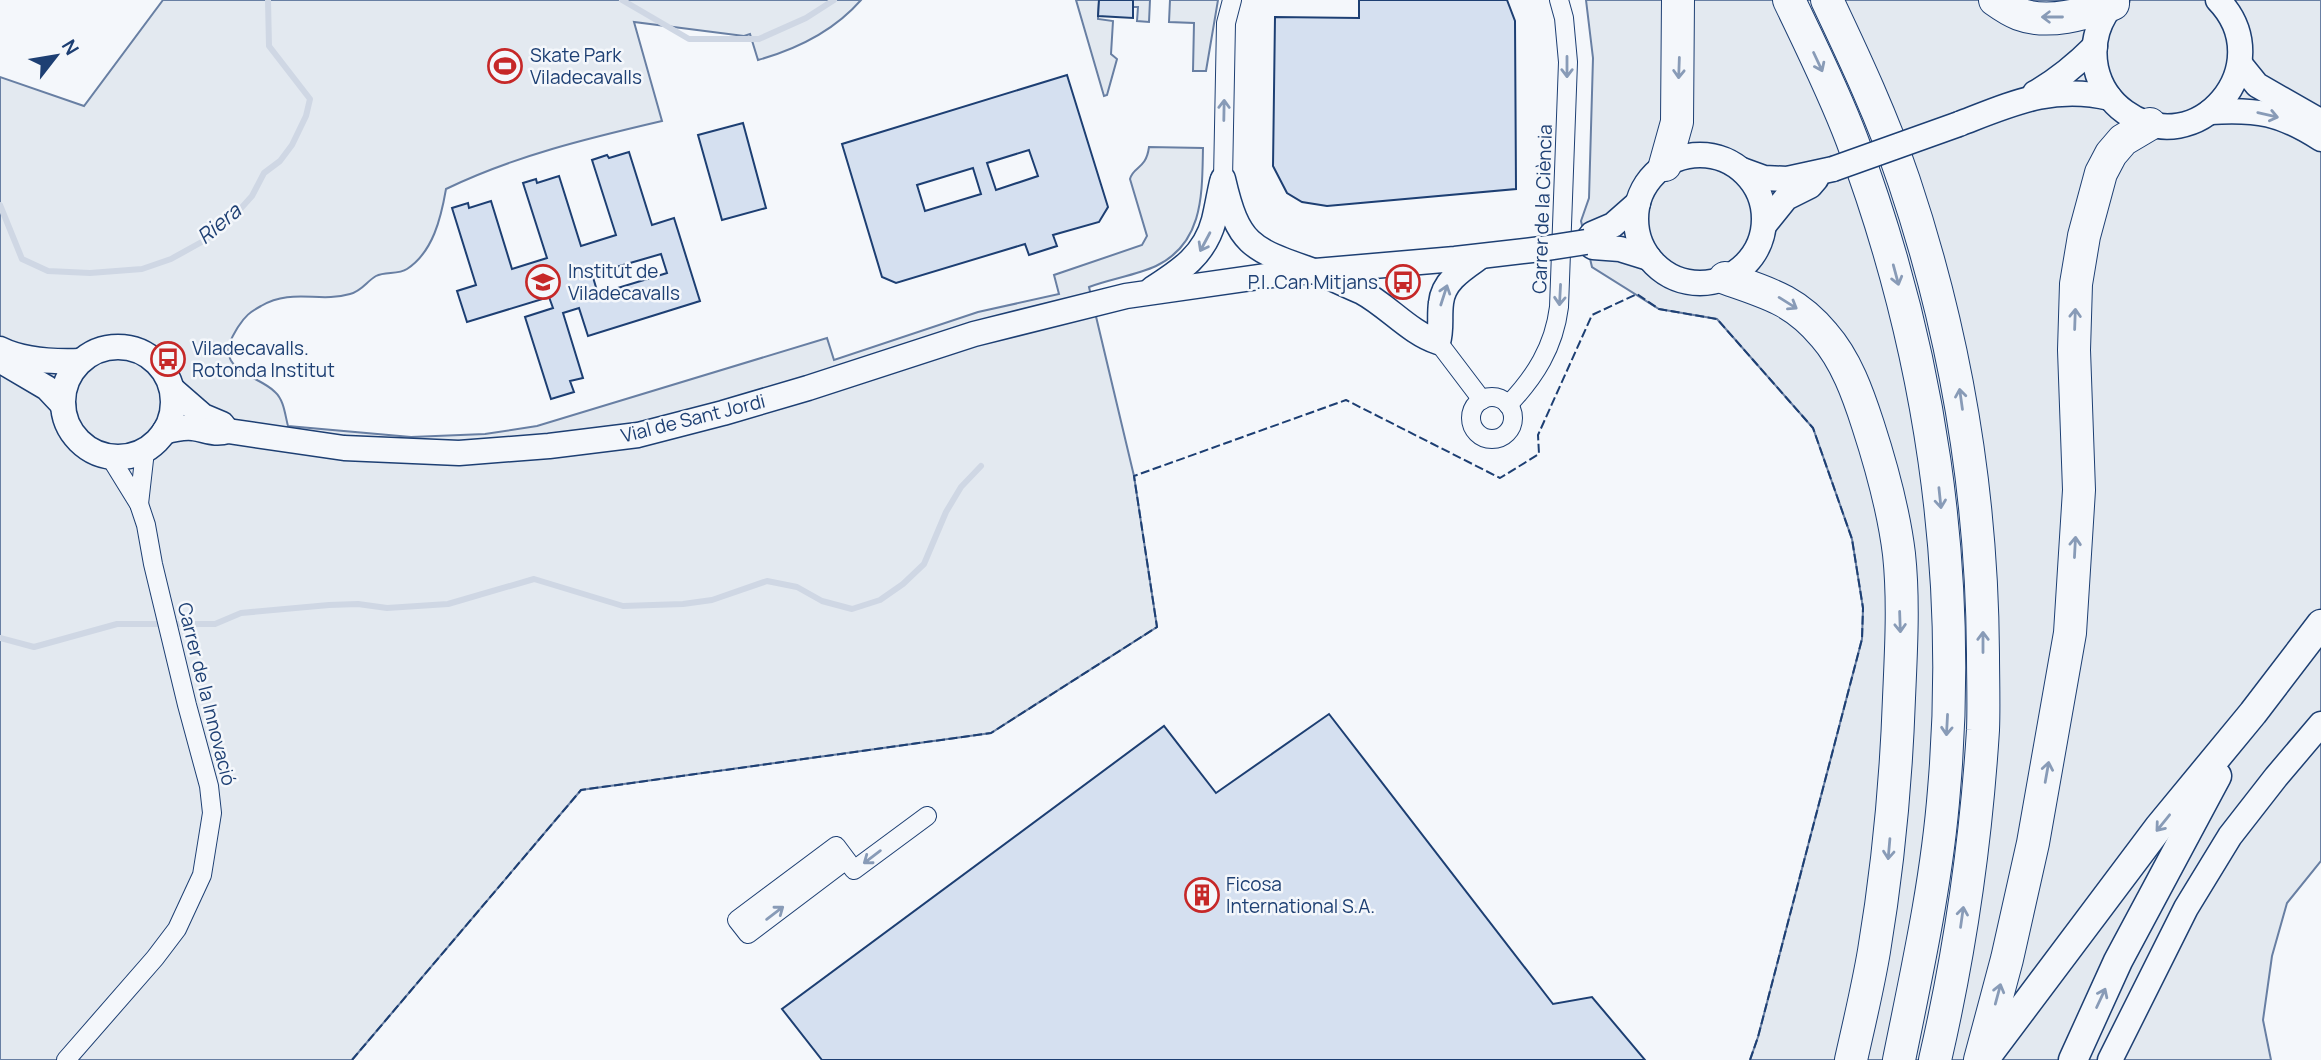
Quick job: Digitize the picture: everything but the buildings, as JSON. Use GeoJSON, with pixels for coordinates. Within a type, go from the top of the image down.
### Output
{"type":"FeatureCollection","features":[{"type":"Feature","properties":{"kind":"highway"},"geometry":{"type":"LineString","coordinates":[[1665,165],[1677,122],[1678,0]]}},
{"type":"Feature","properties":{"kind":"highway"},"geometry":{"type":"LineString","coordinates":[[1789,0],[1851,137],[1888,245],[1924,392],[1940,494],[1949,608],[1944,790],[1929,903],[1899,1060]]}},
{"type":"Feature","properties":{"kind":"highway"},"geometry":{"type":"LineString","coordinates":[[1827,0],[1883,126],[1904,180],[1921,236],[1959,388],[1972,485],[1982,588],[1983,729],[1970,866],[1952,985],[1935,1060]]}},
{"type":"Feature","properties":{"kind":"highway"},"geometry":{"type":"LineString","coordinates":[[1995,0],[2020,15],[2043,17],[2066,17],[2115,2]]}},
{"type":"Feature","properties":{"kind":"highway"},"geometry":{"type":"LineString","coordinates":[[1982,1060],[2033,843],[2070,633],[2078,490],[2074,350],[2076,284],[2084,236],[2101,173],[2111,154],[2123,140],[2150,124]]}},
{"type":"Feature","properties":{"kind":"highway"},"geometry":{"type":"LineString","coordinates":[[1725,278],[1770,293],[1791,304],[1826,336],[1858,396],[1874,442],[1899,554],[1901,653],[1888,859],[1874,954],[1851,1060]]}},
{"type":"Feature","properties":{"kind":"highway"},"geometry":{"type":"LineString","coordinates":[[1951,1060],[1955,1039],[1952,985]]}},
{"type":"Feature","properties":{"kind":"main road"},"geometry":{"type":"LineString","coordinates":[[1982,1060],[2159,827],[2253,713],[2321,624]]}},
{"type":"Feature","properties":{"kind":"main road"},"geometry":{"type":"LineString","coordinates":[[2073,1060],[2118,961],[2150,899],[2253,713]]}},
{"type":"Feature","properties":{"kind":"street"},"geometry":{"type":"LineString","coordinates":[[1145,293],[1188,264],[1205,244],[1215,217],[1223,178],[1226,23],[1232,0]]}},
{"type":"Feature","properties":{"kind":"street","name":"Carrer de la Ciència"},"geometry":{"type":"LineString","coordinates":[[1508,405],[1531,380],[1543,360],[1556,326],[1559,307],[1568,62],[1564,18],[1559,0]]}},
{"type":"Feature","properties":{"kind":"street"},"geometry":{"type":"LineString","coordinates":[[2210,112],[2230,91],[2239,64],[2240,44],[2235,26],[2218,0]]}},
{"type":"Feature","properties":{"kind":"street"},"geometry":{"type":"LineString","coordinates":[[2115,2],[2100,24],[2095,46],[2097,73],[2110,98],[2131,116],[2150,124],[2182,124],[2210,112],[2245,111],[2270,114],[2304,128],[2321,139]]}},
{"type":"Feature","properties":{"kind":"street"},"geometry":{"type":"LineString","coordinates":[[2018,102],[2054,81],[2095,46]]}},
{"type":"Feature","properties":{"kind":"street"},"geometry":{"type":"LineString","coordinates":[[2239,64],[2257,85],[2321,122]]}},
{"type":"Feature","properties":{"kind":"street"},"geometry":{"type":"LineString","coordinates":[[1742,170],[1763,178],[1787,179],[1827,171],[2018,102],[2076,92],[2110,98]]}},
{"type":"Feature","properties":{"kind":"street"},"geometry":{"type":"LineString","coordinates":[[1765,224],[1761,198],[1754,183],[1730,161],[1708,155],[1686,156],[1665,165],[1648,181],[1636,214],[1639,237],[1649,258],[1667,274],[1689,282],[1701,283],[1725,278],[1742,268],[1755,253],[1765,224],[1786,198],[1810,186],[1827,171]]}},
{"type":"Feature","properties":{"kind":"street"},"geometry":{"type":"LineString","coordinates":[[1223,178],[1229,202],[1247,240],[1263,253],[1313,271],[1377,300],[1425,338],[1438,342],[1482,400]]}},
{"type":"Feature","properties":{"kind":"street"},"geometry":{"type":"LineString","coordinates":[[1638,203],[1613,225],[1592,234],[1586,242],[1593,247],[1620,249],[1649,258]]}},
{"type":"Feature","properties":{"kind":"street","name":"Vial de Sant Jordi"},"geometry":{"type":"LineString","coordinates":[[164,432],[178,428],[194,428],[217,434],[228,431],[344,448],[459,453],[638,435],[786,394],[974,334],[1049,313],[1145,293],[1313,271],[1482,256],[1586,242]]}},
{"type":"Feature","properties":{"kind":"street"},"geometry":{"type":"LineString","coordinates":[[1438,342],[1441,330],[1441,300],[1447,284],[1482,256]]}},
{"type":"Feature","properties":{"kind":"street"},"geometry":{"type":"LineString","coordinates":[[172,388],[172,415],[164,432],[145,451],[110,457],[94,452],[74,436],[66,421],[63,405],[65,384],[80,361],[106,348],[126,347],[145,354],[160,366],[172,388],[203,416],[222,424],[228,431]]}},
{"type":"Feature","properties":{"kind":"street"},"geometry":{"type":"LineString","coordinates":[[0,349],[9,354],[40,360],[80,361]]}},
{"type":"Feature","properties":{"kind":"street"},"geometry":{"type":"LineString","coordinates":[[0,361],[47,388],[63,405]]}},
{"type":"Feature","properties":{"kind":"street"},"geometry":{"type":"LineString","coordinates":[[1493,397],[1503,400],[1512,412],[1511,428],[1499,438],[1488,438],[1475,429],[1472,421],[1473,410],[1482,400],[1493,397]]}},
{"type":"Feature","properties":{"kind":"street","name":"Carrer de la Innovació"},"geometry":{"type":"LineString","coordinates":[[139,504],[145,451]]}},
{"type":"Feature","properties":{"kind":"street","name":"Carrer de la Innovació"},"geometry":{"type":"LineString","coordinates":[[66,1060],[177,929],[202,875],[212,813],[209,786],[153,564],[146,526],[139,504],[110,457]]}},
{"type":"Feature","properties":{"kind":"street"},"geometry":{"type":"LineString","coordinates":[[2110,1060],[2186,908],[2230,836],[2276,776],[2321,724]]}},
{"type":"Feature","properties":{"kind":"street"},"geometry":{"type":"LineString","coordinates":[[846,860],[748,934],[737,920],[836,846],[854,870],[927,816]]}},
{"type":"Feature","properties":{"kind":"shaded area"},"geometry":{"type":"Polygon","coordinates":[[[163,0],[861,0],[839,21],[814,38],[758,60],[750,34],[744,36],[634,22],[662,121],[525,157],[446,189],[434,234],[423,253],[407,269],[376,276],[350,294],[272,301],[254,310],[243,320],[229,344],[230,359],[240,370],[278,395],[288,426],[411,437],[485,434],[537,426],[827,338],[834,360],[978,312],[1059,294],[1054,275],[1142,245],[1147,236],[1130,179],[1145,160],[1149,147],[1203,148],[1197,215],[1183,244],[1172,256],[1156,266],[1089,287],[1134,476],[1157,627],[991,733],[581,790],[352,1060],[0,1060],[0,77],[84,106],[163,0]]]}},
{"type":"Feature","properties":{"kind":"shaded area"},"geometry":{"type":"Polygon","coordinates":[[[1076,0],[1099,0],[1098,19],[1113,21],[1111,54],[1117,59],[1107,95],[1104,96],[1076,0]]]}},
{"type":"Feature","properties":{"kind":"shaded area"},"geometry":{"type":"Polygon","coordinates":[[[1133,0],[1150,0],[1149,22],[1137,21],[1138,7],[1133,7],[1133,0]]]}},
{"type":"Feature","properties":{"kind":"shaded area"},"geometry":{"type":"Polygon","coordinates":[[[1170,0],[1218,0],[1206,71],[1193,71],[1194,23],[1169,22],[1170,0]]]}},
{"type":"Feature","properties":{"kind":"shaded area"},"geometry":{"type":"Polygon","coordinates":[[[1586,0],[2321,0],[2321,861],[2287,903],[2272,956],[2263,1020],[2271,1060],[1750,1060],[1862,639],[1863,608],[1852,539],[1813,428],[1717,319],[1659,309],[1592,267],[1581,221],[1589,198],[1593,58],[1586,0]]]}},
{"type":"Feature","properties":{"kind":"waterway","name":"Riera"},"geometry":{"type":"LineString","coordinates":[[0,205],[22,259],[48,271],[90,273],[142,269],[171,259],[207,239],[252,196],[264,173],[280,161],[292,145],[306,116],[310,99],[269,46],[268,0]]}},
{"type":"Feature","properties":{"kind":"waterway","name":"Riera"},"geometry":{"type":"LineString","coordinates":[[622,0],[689,39],[759,39],[806,18],[834,0]]}},
{"type":"Feature","properties":{"kind":"waterway"},"geometry":{"type":"LineString","coordinates":[[0,638],[34,647],[117,624],[215,624],[241,613],[329,605],[358,604],[387,608],[448,604],[534,579],[623,606],[712,600],[767,581],[797,587],[822,601],[852,609],[880,600],[903,584],[924,564],[946,512],[961,487],[981,466]]}},
{"type":"Feature","properties":{"kind":"fence"},"geometry":{"type":"LineString","coordinates":[[352,1060],[581,790],[991,733],[1157,627],[1134,476],[1346,400],[1500,478],[1539,454],[1538,435],[1592,315],[1637,294],[1659,309],[1717,319],[1813,428],[1852,539],[1863,608],[1862,639],[1750,1060]]}},
{"type":"Feature","properties":{"kind":"place","name":"Skate Park Viladecavalls"},"geometry":{"type":"Point","coordinates":[505,66]}},
{"type":"Feature","properties":{"kind":"place","name":"Institut de Viladecavalls"},"geometry":{"type":"Point","coordinates":[543,282]}},
{"type":"Feature","properties":{"kind":"place","name":"P.I. Can Mitjans"},"geometry":{"type":"Point","coordinates":[1403,282]}},
{"type":"Feature","properties":{"kind":"place","name":"Viladecavalls. Rotonda Institut"},"geometry":{"type":"Point","coordinates":[168,359]}},
{"type":"Feature","properties":{"kind":"place","name":"Ficosa International S.A."},"geometry":{"type":"Point","coordinates":[1202,895]}}]}
